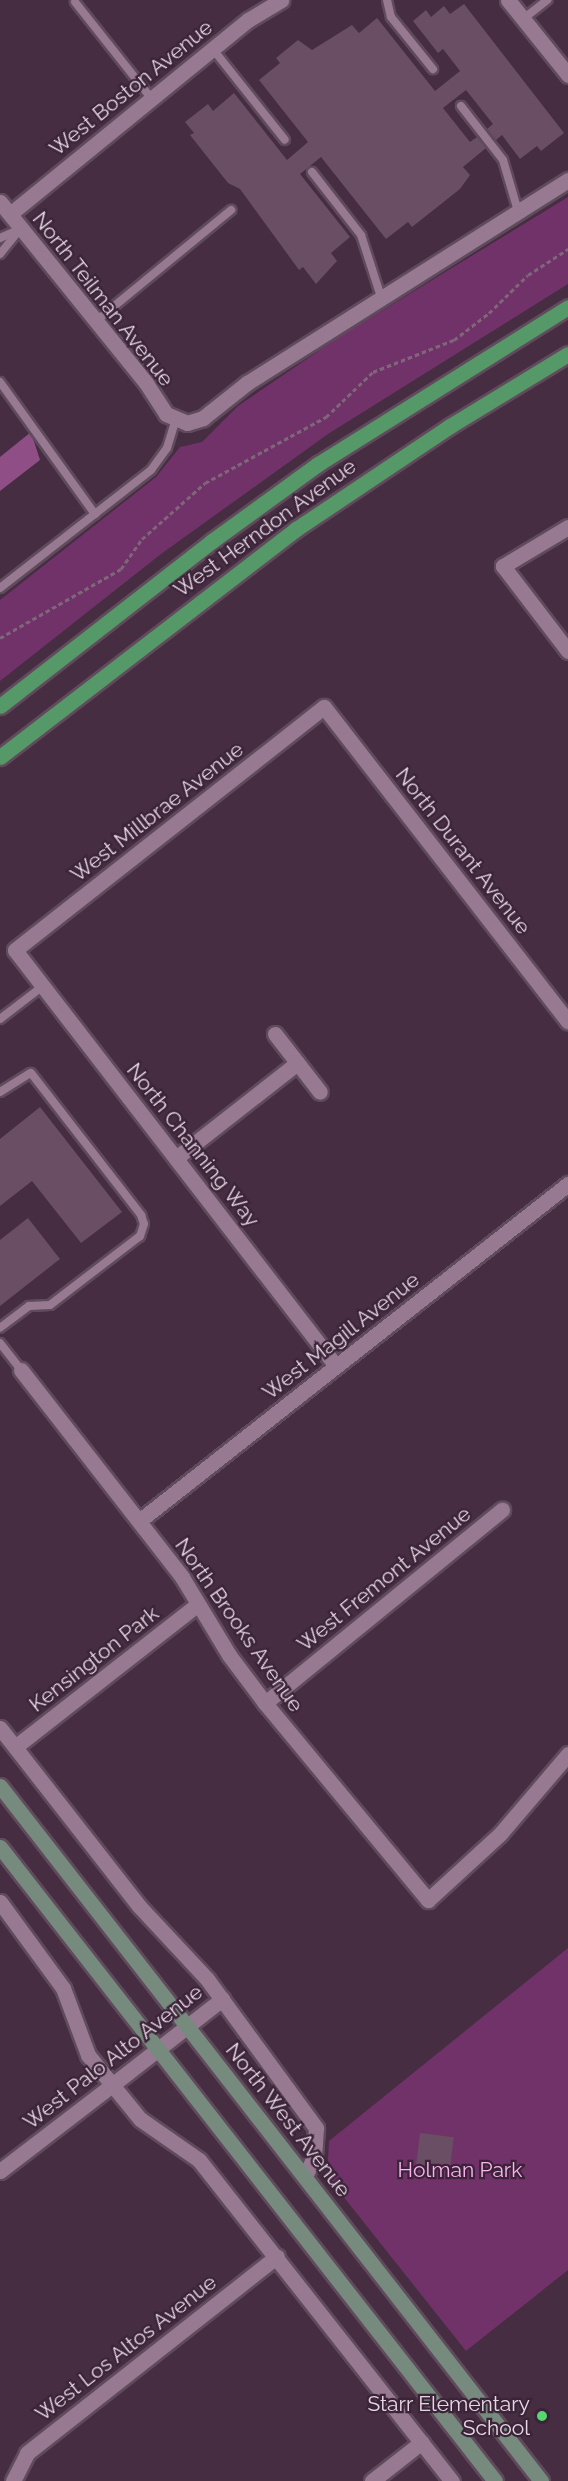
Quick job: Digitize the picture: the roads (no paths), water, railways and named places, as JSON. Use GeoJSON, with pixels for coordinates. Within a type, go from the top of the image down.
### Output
{"type":"FeatureCollection","features":[{"type":"Feature","properties":{"kind":"main road","name":"West Herndon Avenue"},"geometry":{"type":"LineString","coordinates":[[0,706],[266,501],[394,414],[568,307]]}},
{"type":"Feature","properties":{"kind":"main road","name":"West Herndon Avenue"},"geometry":{"type":"LineString","coordinates":[[0,757],[296,529],[450,426],[568,354]]}},
{"type":"Feature","properties":{"kind":"main road","name":"North West Avenue"},"geometry":{"type":"LineString","coordinates":[[0,1786],[542,2481]]}},
{"type":"Feature","properties":{"kind":"main road"},"geometry":{"type":"LineString","coordinates":[[0,1846],[495,2481]]}},
{"type":"Feature","properties":{"kind":"street","name":"West Boston Avenue"},"geometry":{"type":"LineString","coordinates":[[5,208],[152,98],[212,48],[281,0]]}},
{"type":"Feature","properties":{"kind":"street"},"geometry":{"type":"LineString","coordinates":[[508,0],[568,75]]}},
{"type":"Feature","properties":{"kind":"street"},"geometry":{"type":"LineString","coordinates":[[175,421],[187,423],[203,418],[247,383],[568,180]]}},
{"type":"Feature","properties":{"kind":"street","name":"North Teilman Avenue"},"geometry":{"type":"LineString","coordinates":[[5,208],[175,421]]}},
{"type":"Feature","properties":{"kind":"street"},"geometry":{"type":"LineString","coordinates":[[568,527],[503,566],[568,651]]}},
{"type":"Feature","properties":{"kind":"street","name":"West Millbrae Avenue"},"geometry":{"type":"LineString","coordinates":[[15,950],[324,707]]}},
{"type":"Feature","properties":{"kind":"street","name":"North Durant Avenue"},"geometry":{"type":"LineString","coordinates":[[324,707],[568,1021]]}},
{"type":"Feature","properties":{"kind":"street","name":"North Channing Way"},"geometry":{"type":"LineString","coordinates":[[15,950],[336,1366]]}},
{"type":"Feature","properties":{"kind":"street"},"geometry":{"type":"LineString","coordinates":[[275,1034],[320,1092]]}},
{"type":"Feature","properties":{"kind":"street"},"geometry":{"type":"LineString","coordinates":[[176,1158],[297,1063]]}},
{"type":"Feature","properties":{"kind":"street","name":"West Magill Avenue"},"geometry":{"type":"LineString","coordinates":[[139,1521],[568,1184]]}},
{"type":"Feature","properties":{"kind":"street","name":"North Brooks Avenue"},"geometry":{"type":"LineString","coordinates":[[21,1370],[139,1521],[264,1703],[428,1900],[500,1833],[568,1754]]}},
{"type":"Feature","properties":{"kind":"street","name":"West Fremont Avenue"},"geometry":{"type":"LineString","coordinates":[[264,1703],[502,1510]]}},
{"type":"Feature","properties":{"kind":"street","name":"Kensington Park"},"geometry":{"type":"LineString","coordinates":[[15,1747],[198,1604]]}},
{"type":"Feature","properties":{"kind":"street"},"geometry":{"type":"LineString","coordinates":[[0,1728],[139,1906],[222,1999],[316,2128],[314,2157],[305,2176]]}},
{"type":"Feature","properties":{"kind":"street"},"geometry":{"type":"LineString","coordinates":[[0,1902],[63,1988],[88,2055],[140,2120],[199,2160],[277,2256],[452,2481]]}},
{"type":"Feature","properties":{"kind":"street","name":"West Palo Alto Avenue"},"geometry":{"type":"LineString","coordinates":[[0,2171],[222,1999]]}},
{"type":"Feature","properties":{"kind":"street","name":"West Los Altos Avenue"},"geometry":{"type":"LineString","coordinates":[[13,2481],[27,2452],[277,2256]]}},
{"type":"Feature","properties":{"kind":"street"},"geometry":{"type":"LineString","coordinates":[[372,2481],[422,2442]]}},
{"type":"Feature","properties":{"kind":"lane"},"geometry":{"type":"LineString","coordinates":[[387,0],[391,17],[433,69]]}},
{"type":"Feature","properties":{"kind":"lane"},"geometry":{"type":"LineString","coordinates":[[523,19],[547,0]]}},
{"type":"Feature","properties":{"kind":"lane"},"geometry":{"type":"LineString","coordinates":[[75,2],[152,98]]}},
{"type":"Feature","properties":{"kind":"lane"},"geometry":{"type":"LineString","coordinates":[[212,48],[285,140]]}},
{"type":"Feature","properties":{"kind":"lane"},"geometry":{"type":"LineString","coordinates":[[461,106],[504,160],[518,211]]}},
{"type":"Feature","properties":{"kind":"lane"},"geometry":{"type":"LineString","coordinates":[[312,172],[361,235],[381,297]]}},
{"type":"Feature","properties":{"kind":"lane"},"geometry":{"type":"LineString","coordinates":[[96,321],[231,210]]}},
{"type":"Feature","properties":{"kind":"lane"},"geometry":{"type":"LineString","coordinates":[[0,238],[21,228]]}},
{"type":"Feature","properties":{"kind":"lane"},"geometry":{"type":"LineString","coordinates":[[0,254],[21,228]]}},
{"type":"Feature","properties":{"kind":"lane"},"geometry":{"type":"LineString","coordinates":[[0,382],[95,514]]}},
{"type":"Feature","properties":{"kind":"lane"},"geometry":{"type":"LineString","coordinates":[[0,588],[161,460],[175,421]]}},
{"type":"Feature","properties":{"kind":"lane"},"geometry":{"type":"LineString","coordinates":[[0,1019],[43,986]]}},
{"type":"Feature","properties":{"kind":"lane"},"geometry":{"type":"LineString","coordinates":[[0,1092],[31,1073],[141,1215],[144,1224],[140,1236],[50,1305],[29,1306],[0,1329]]}},
{"type":"Feature","properties":{"kind":"lane"},"geometry":{"type":"LineString","coordinates":[[0,1343],[21,1370]]}},
{"type":"Feature","properties":{"kind":"place","name":"Starr Elementary School"},"geometry":{"type":"Point","coordinates":[542,2416]}},
{"type":"Feature","properties":{"kind":"park label","name":"Holman Park"},"geometry":{"type":"Point","coordinates":[460,2170]}}]}
